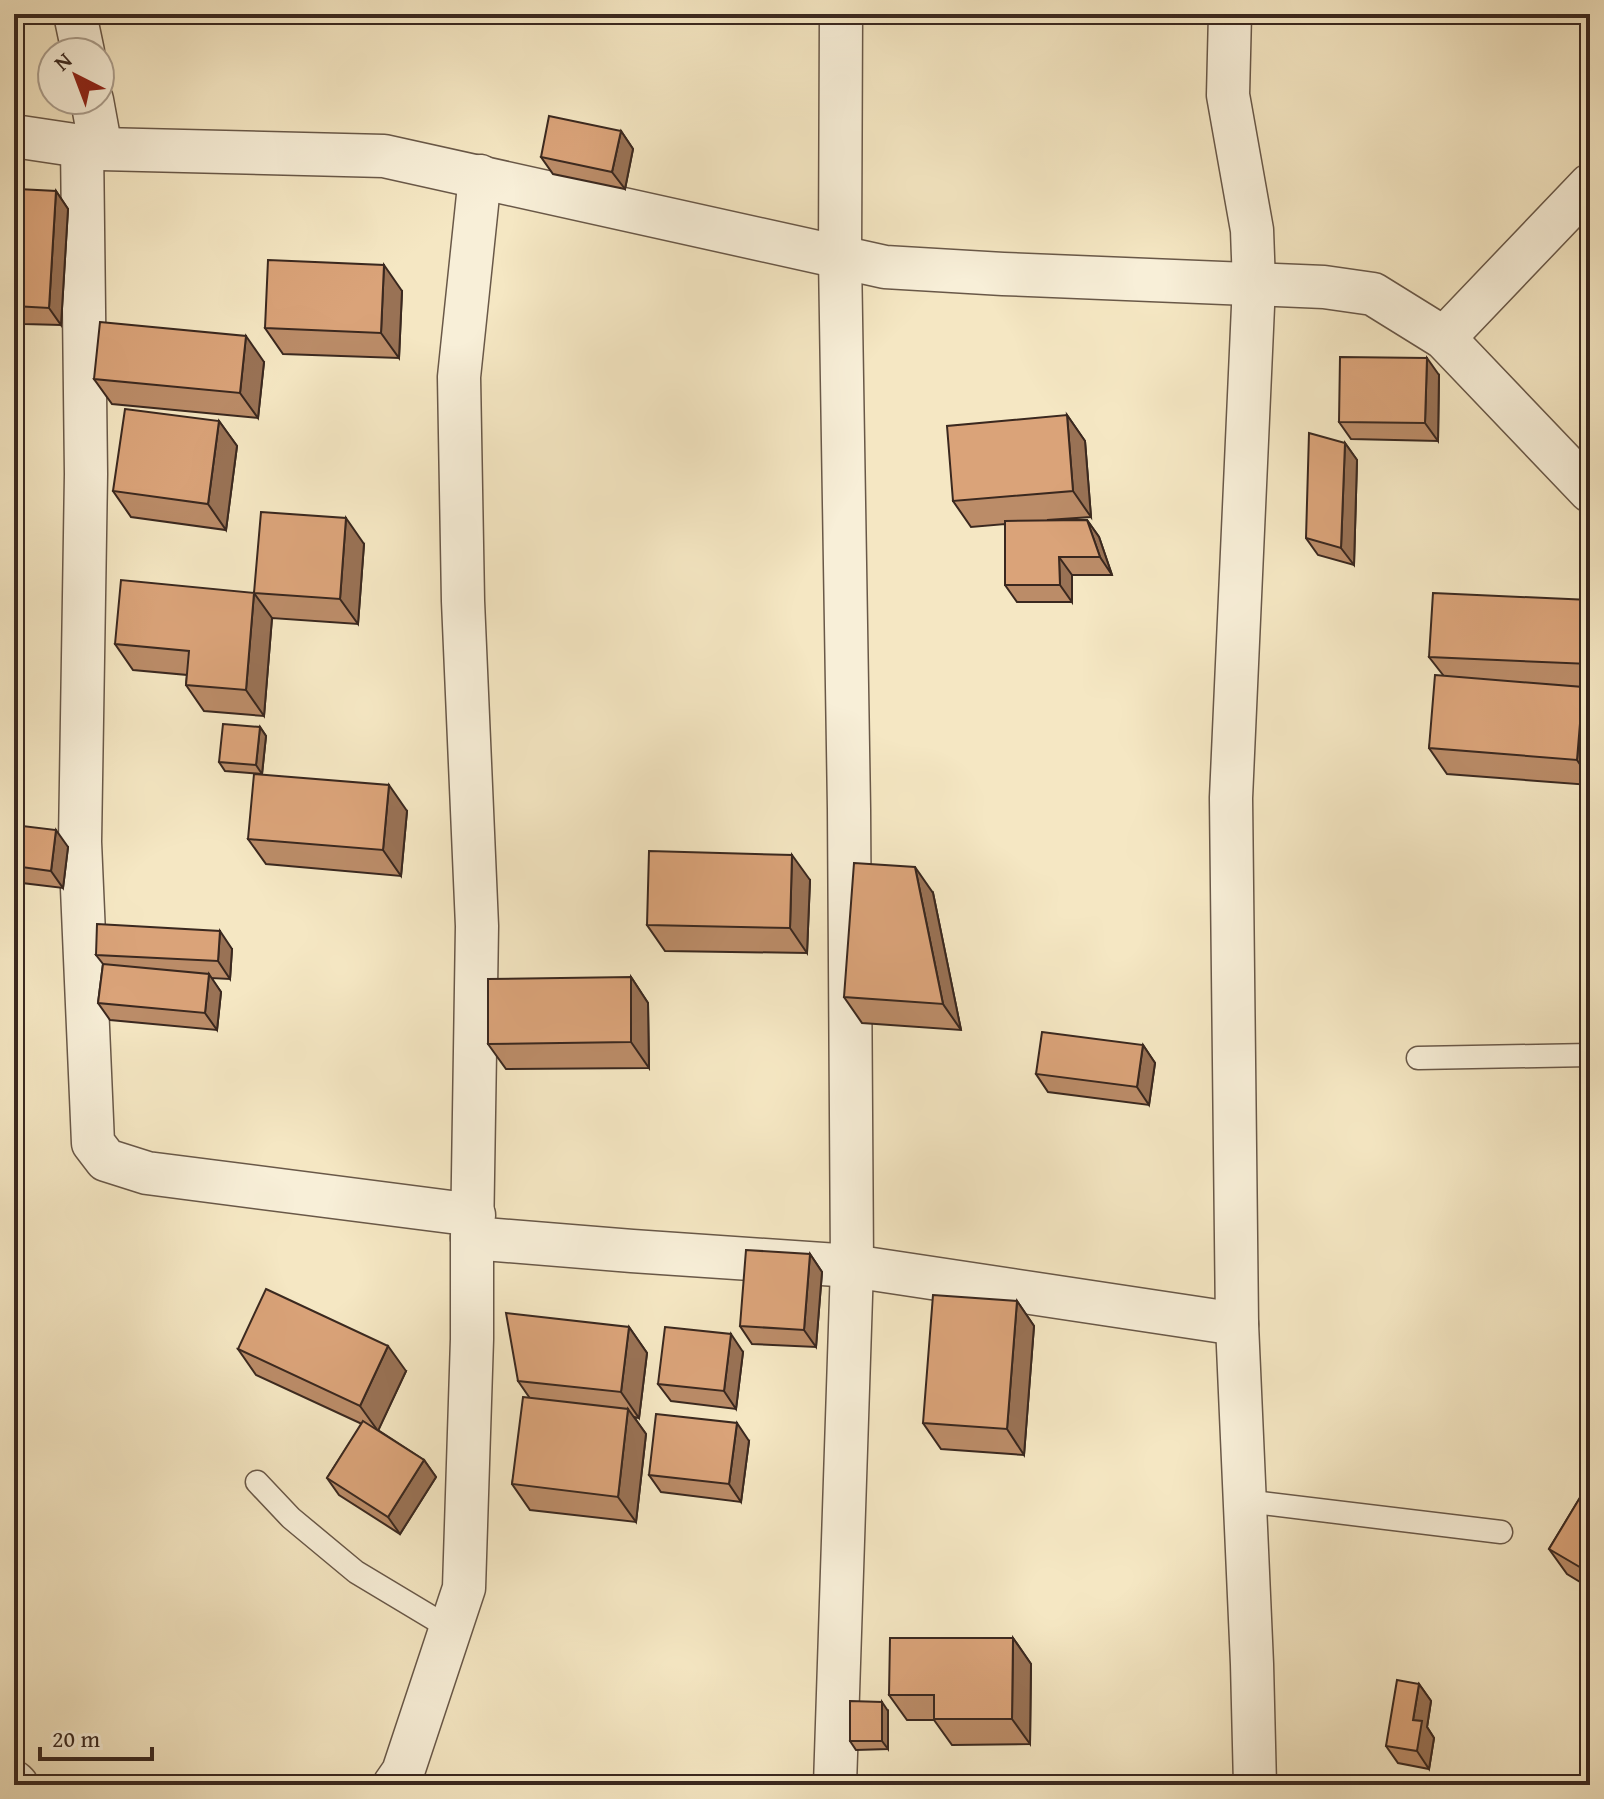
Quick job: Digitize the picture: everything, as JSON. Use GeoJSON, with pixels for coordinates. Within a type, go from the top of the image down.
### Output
{"type":"FeatureCollection","features":[{"type":"Feature","properties":{"kind":"street"},"geometry":{"type":"LineString","coordinates":[[75,14],[80,36]]}},
{"type":"Feature","properties":{"kind":"street"},"geometry":{"type":"LineString","coordinates":[[835,1785],[852,1266],[840,257],[841,14]]}},
{"type":"Feature","properties":{"kind":"street"},"geometry":{"type":"LineString","coordinates":[[1230,14],[1228,95],[1252,230],[1254,284],[1231,798],[1237,1324],[1255,1785]]}},
{"type":"Feature","properties":{"kind":"street"},"geometry":{"type":"LineString","coordinates":[[92,116],[80,842],[93,1143],[106,1160],[147,1173],[632,1251],[852,1266],[1237,1324]]}},
{"type":"Feature","properties":{"kind":"street"},"geometry":{"type":"LineString","coordinates":[[14,136],[92,147],[384,156],[885,267],[1324,287],[1373,294],[1444,338],[1590,491]]}},
{"type":"Feature","properties":{"kind":"street"},"geometry":{"type":"LineString","coordinates":[[394,1785],[403,1772],[464,1588],[472,1339],[477,926],[463,601],[459,377],[480,176]]}},
{"type":"Feature","properties":{"kind":"street"},"geometry":{"type":"LineString","coordinates":[[1444,338],[1590,185]]}},
{"type":"Feature","properties":{"kind":"lane"},"geometry":{"type":"LineString","coordinates":[[1418,1058],[1590,1055]]}},
{"type":"Feature","properties":{"kind":"lane"},"geometry":{"type":"LineString","coordinates":[[257,1482],[291,1518],[356,1572],[451,1629]]}},
{"type":"Feature","properties":{"kind":"lane"},"geometry":{"type":"LineString","coordinates":[[1245,1501],[1501,1532]]}},
{"type":"Feature","properties":{"kind":"building"},"geometry":{"type":"Polygon","coordinates":[[[549,116],[621,131],[612,172],[541,157],[549,116]]]}},
{"type":"Feature","properties":{"kind":"building"},"geometry":{"type":"Polygon","coordinates":[[[18,189],[56,191],[49,308],[14,306],[18,189]]]}},
{"type":"Feature","properties":{"kind":"building"},"geometry":{"type":"Polygon","coordinates":[[[268,260],[384,265],[381,333],[265,328],[268,260]]]}},
{"type":"Feature","properties":{"kind":"building"},"geometry":{"type":"Polygon","coordinates":[[[100,322],[246,336],[240,393],[94,379],[100,322]]]}},
{"type":"Feature","properties":{"kind":"building"},"geometry":{"type":"Polygon","coordinates":[[[1340,357],[1427,358],[1425,423],[1339,422],[1340,357]]]}},
{"type":"Feature","properties":{"kind":"building"},"geometry":{"type":"Polygon","coordinates":[[[125,409],[219,421],[208,504],[113,491],[125,409]]]}},
{"type":"Feature","properties":{"kind":"building"},"geometry":{"type":"Polygon","coordinates":[[[1067,415],[1073,491],[953,501],[947,426],[1067,415]]]}},
{"type":"Feature","properties":{"kind":"building"},"geometry":{"type":"Polygon","coordinates":[[[1309,433],[1345,443],[1341,548],[1306,538],[1309,433]]]}},
{"type":"Feature","properties":{"kind":"building"},"geometry":{"type":"Polygon","coordinates":[[[261,512],[346,518],[340,599],[254,593],[261,512]]]}},
{"type":"Feature","properties":{"kind":"building"},"geometry":{"type":"Polygon","coordinates":[[[1087,520],[1100,557],[1059,557],[1060,585],[1005,585],[1005,521],[1087,520]]]}},
{"type":"Feature","properties":{"kind":"building"},"geometry":{"type":"Polygon","coordinates":[[[121,580],[254,593],[246,690],[186,685],[189,651],[115,644],[121,580]]]}},
{"type":"Feature","properties":{"kind":"building"},"geometry":{"type":"Polygon","coordinates":[[[1433,593],[1590,600],[1590,664],[1429,657],[1433,593]]]}},
{"type":"Feature","properties":{"kind":"building"},"geometry":{"type":"Polygon","coordinates":[[[1435,675],[1583,687],[1577,760],[1429,748],[1435,675]]]}},
{"type":"Feature","properties":{"kind":"building"},"geometry":{"type":"Polygon","coordinates":[[[223,724],[260,727],[256,765],[219,762],[223,724]]]}},
{"type":"Feature","properties":{"kind":"building"},"geometry":{"type":"Polygon","coordinates":[[[254,774],[389,785],[383,850],[248,839],[254,774]]]}},
{"type":"Feature","properties":{"kind":"building"},"geometry":{"type":"Polygon","coordinates":[[[14,825],[56,830],[51,871],[14,866],[14,825]]]}},
{"type":"Feature","properties":{"kind":"building"},"geometry":{"type":"Polygon","coordinates":[[[649,851],[792,855],[790,928],[647,925],[649,851]]]}},
{"type":"Feature","properties":{"kind":"building"},"geometry":{"type":"Polygon","coordinates":[[[854,863],[915,867],[943,1004],[844,997],[854,863]]]}},
{"type":"Feature","properties":{"kind":"building"},"geometry":{"type":"Polygon","coordinates":[[[97,924],[220,931],[218,961],[96,955],[97,924]]]}},
{"type":"Feature","properties":{"kind":"building"},"geometry":{"type":"Polygon","coordinates":[[[103,964],[209,974],[205,1013],[98,1003],[103,964]]]}},
{"type":"Feature","properties":{"kind":"building"},"geometry":{"type":"Polygon","coordinates":[[[631,977],[631,1042],[488,1044],[488,979],[631,977]]]}},
{"type":"Feature","properties":{"kind":"building"},"geometry":{"type":"Polygon","coordinates":[[[1042,1032],[1143,1045],[1137,1087],[1036,1074],[1042,1032]]]}},
{"type":"Feature","properties":{"kind":"building"},"geometry":{"type":"Polygon","coordinates":[[[746,1250],[810,1254],[804,1330],[740,1326],[746,1250]]]}},
{"type":"Feature","properties":{"kind":"building"},"geometry":{"type":"Polygon","coordinates":[[[266,1289],[388,1346],[360,1406],[238,1349],[266,1289]]]}},
{"type":"Feature","properties":{"kind":"building"},"geometry":{"type":"Polygon","coordinates":[[[933,1295],[1017,1301],[1007,1429],[923,1423],[933,1295]]]}},
{"type":"Feature","properties":{"kind":"building"},"geometry":{"type":"Polygon","coordinates":[[[506,1313],[629,1327],[621,1392],[518,1381],[506,1313]]]}},
{"type":"Feature","properties":{"kind":"building"},"geometry":{"type":"Polygon","coordinates":[[[665,1327],[731,1334],[724,1391],[658,1384],[665,1327]]]}},
{"type":"Feature","properties":{"kind":"building"},"geometry":{"type":"Polygon","coordinates":[[[523,1397],[628,1409],[618,1497],[512,1484],[523,1397]]]}},
{"type":"Feature","properties":{"kind":"building"},"geometry":{"type":"Polygon","coordinates":[[[656,1414],[737,1423],[729,1484],[649,1475],[656,1414]]]}},
{"type":"Feature","properties":{"kind":"building"},"geometry":{"type":"Polygon","coordinates":[[[363,1421],[424,1460],[388,1517],[327,1478],[363,1421]]]}},
{"type":"Feature","properties":{"kind":"building"},"geometry":{"type":"Polygon","coordinates":[[[1590,1481],[1590,1573],[1549,1549],[1590,1481]]]}},
{"type":"Feature","properties":{"kind":"building"},"geometry":{"type":"Polygon","coordinates":[[[890,1638],[1013,1638],[1012,1719],[934,1719],[934,1695],[889,1695],[890,1638]]]}},
{"type":"Feature","properties":{"kind":"building"},"geometry":{"type":"Polygon","coordinates":[[[1397,1680],[1419,1684],[1413,1720],[1422,1721],[1417,1751],[1386,1746],[1397,1680]]]}},
{"type":"Feature","properties":{"kind":"building"},"geometry":{"type":"Polygon","coordinates":[[[850,1701],[882,1702],[882,1741],[850,1741],[850,1701]]]}}]}
